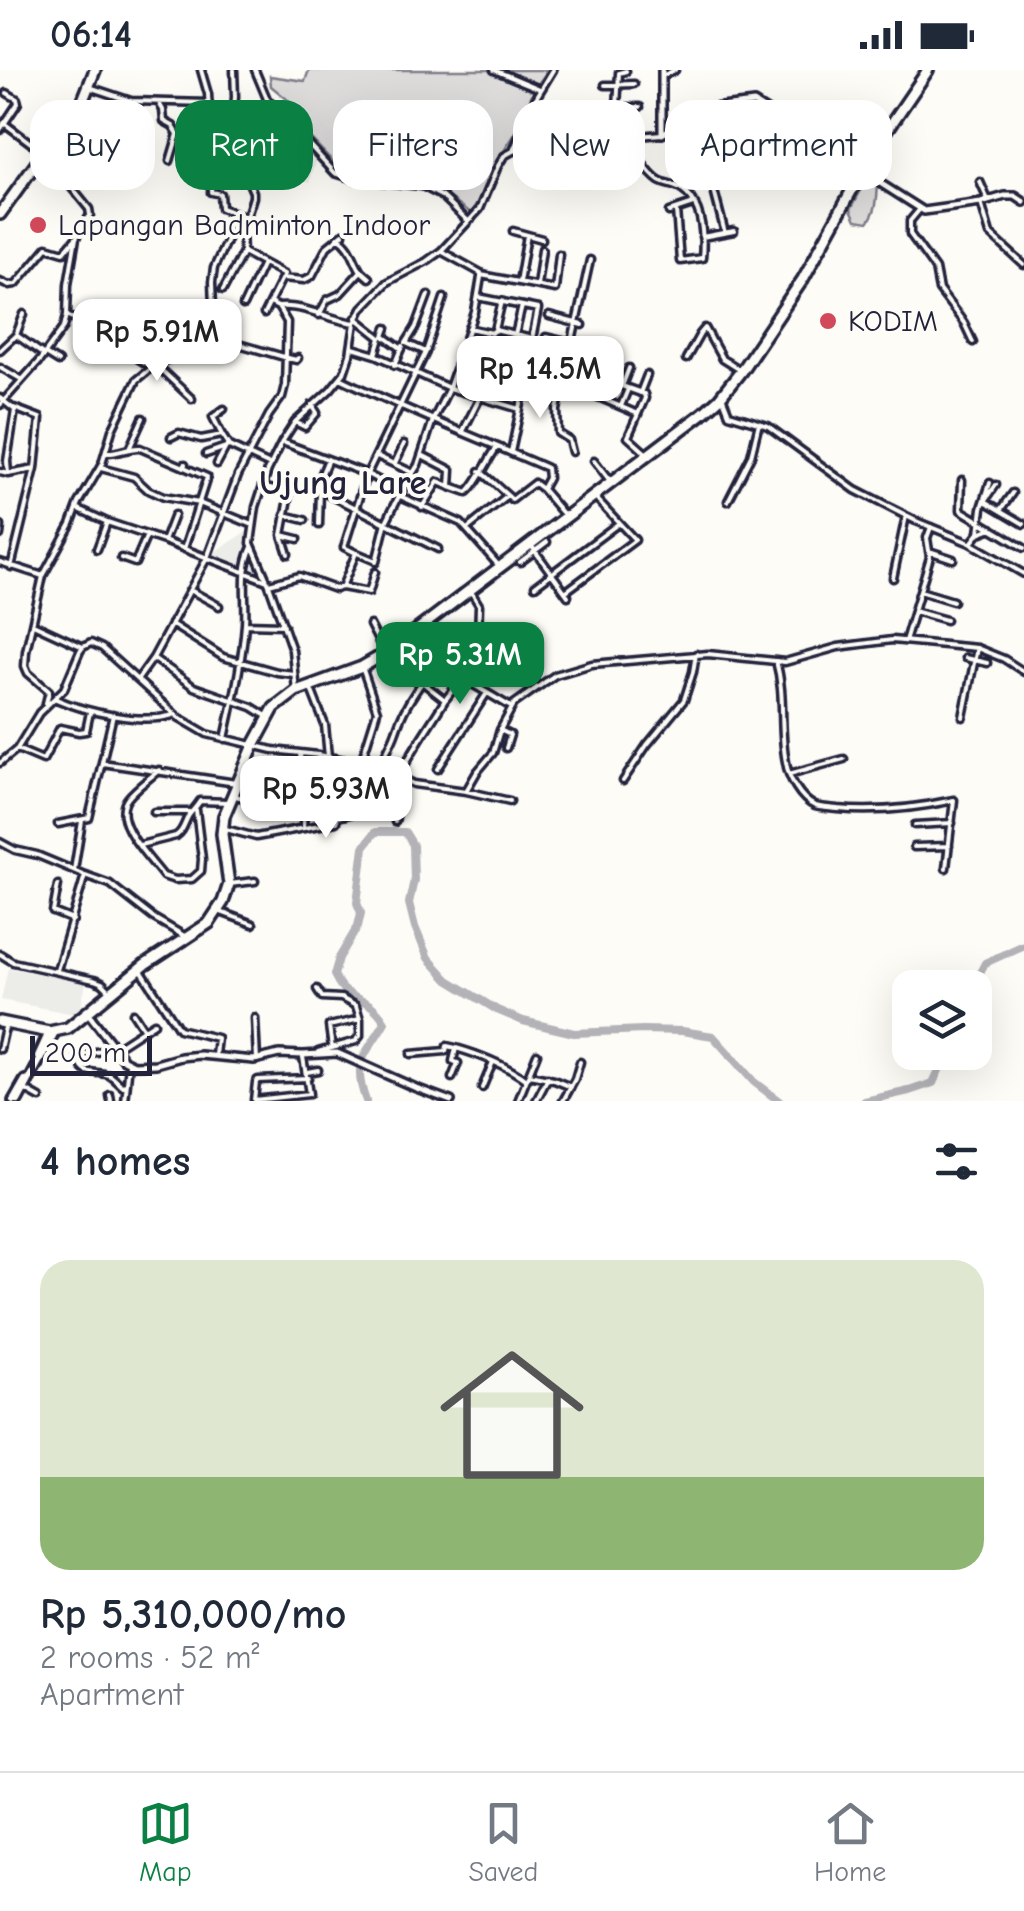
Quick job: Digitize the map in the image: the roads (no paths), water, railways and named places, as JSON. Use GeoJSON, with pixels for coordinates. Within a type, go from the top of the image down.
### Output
{"type":"FeatureCollection","features":[{"type":"Feature","properties":{"kind":"highway"},"geometry":{"type":"LineString","coordinates":[[82,100],[95,70]]}},
{"type":"Feature","properties":{"kind":"highway"},"geometry":{"type":"LineString","coordinates":[[892,122],[928,70]]}},
{"type":"Feature","properties":{"kind":"highway"},"geometry":{"type":"LineString","coordinates":[[0,214],[30,172]]}},
{"type":"Feature","properties":{"kind":"highway"},"geometry":{"type":"LineString","coordinates":[[3,1022],[52,1032],[71,1026],[140,969],[206,925],[218,911],[229,884],[222,828],[230,798],[268,717],[281,701],[395,648],[500,567],[532,548],[566,516],[702,414],[741,371],[803,279],[853,190]]}},
{"type":"Feature","properties":{"kind":"main road"},"geometry":{"type":"LineString","coordinates":[[15,1101],[52,1032]]}},
{"type":"Feature","properties":{"kind":"main road"},"geometry":{"type":"LineString","coordinates":[[15,1101],[52,1032]]}},
{"type":"Feature","properties":{"kind":"street"},"geometry":{"type":"LineString","coordinates":[[201,70],[209,100]]}},
{"type":"Feature","properties":{"kind":"street"},"geometry":{"type":"LineString","coordinates":[[233,100],[234,70]]}},
{"type":"Feature","properties":{"kind":"street"},"geometry":{"type":"LineString","coordinates":[[255,70],[266,99],[335,173],[354,180],[425,187],[468,221]]}},
{"type":"Feature","properties":{"kind":"street"},"geometry":{"type":"LineString","coordinates":[[494,70],[540,89]]}},
{"type":"Feature","properties":{"kind":"street"},"geometry":{"type":"LineString","coordinates":[[224,740],[245,624],[244,573],[252,547],[252,525],[270,465],[295,422],[347,367],[356,320],[370,298],[386,282],[427,262],[480,209],[502,158],[512,152],[540,89],[554,70]]}},
{"type":"Feature","properties":{"kind":"street"},"geometry":{"type":"LineString","coordinates":[[662,134],[662,73],[675,70]]}},
{"type":"Feature","properties":{"kind":"street"},"geometry":{"type":"LineString","coordinates":[[619,100],[618,73],[626,71]]}},
{"type":"Feature","properties":{"kind":"street"},"geometry":{"type":"LineString","coordinates":[[605,85],[634,84]]}},
{"type":"Feature","properties":{"kind":"street"},"geometry":{"type":"LineString","coordinates":[[89,87],[126,101],[175,104]]}},
{"type":"Feature","properties":{"kind":"street"},"geometry":{"type":"LineString","coordinates":[[0,130],[18,103],[6,93]]}},
{"type":"Feature","properties":{"kind":"street"},"geometry":{"type":"LineString","coordinates":[[159,104],[164,121],[178,134],[170,161]]}},
{"type":"Feature","properties":{"kind":"street"},"geometry":{"type":"LineString","coordinates":[[4,123],[30,143]]}},
{"type":"Feature","properties":{"kind":"street"},"geometry":{"type":"LineString","coordinates":[[645,136],[665,133]]}},
{"type":"Feature","properties":{"kind":"street"},"geometry":{"type":"LineString","coordinates":[[645,166],[661,182],[686,193],[695,203],[702,257],[680,262],[676,210]]}},
{"type":"Feature","properties":{"kind":"street"},"geometry":{"type":"LineString","coordinates":[[686,193],[703,180],[712,183],[725,232]]}},
{"type":"Feature","properties":{"kind":"street"},"geometry":{"type":"LineString","coordinates":[[980,182],[990,234],[1024,264]]}},
{"type":"Feature","properties":{"kind":"street"},"geometry":{"type":"LineString","coordinates":[[892,189],[929,212],[998,197],[1013,196],[1024,202]]}},
{"type":"Feature","properties":{"kind":"street"},"geometry":{"type":"LineString","coordinates":[[0,281],[15,284],[47,247],[64,252],[76,238],[90,215],[74,190]]}},
{"type":"Feature","properties":{"kind":"street"},"geometry":{"type":"LineString","coordinates":[[211,190],[220,194],[221,208],[246,218]]}},
{"type":"Feature","properties":{"kind":"street"},"geometry":{"type":"LineString","coordinates":[[222,290],[242,252],[242,230],[252,190]]}},
{"type":"Feature","properties":{"kind":"street"},"geometry":{"type":"LineString","coordinates":[[669,212],[695,203]]}},
{"type":"Feature","properties":{"kind":"street"},"geometry":{"type":"LineString","coordinates":[[920,209],[910,221],[910,234],[935,269],[939,290],[973,342]]}},
{"type":"Feature","properties":{"kind":"street"},"geometry":{"type":"LineString","coordinates":[[0,763],[17,749],[44,708],[50,691],[25,666],[43,576],[100,468],[112,430],[136,380],[200,333],[213,307],[214,268],[229,235],[242,230]]}},
{"type":"Feature","properties":{"kind":"street"},"geometry":{"type":"LineString","coordinates":[[512,231],[542,240]]}},
{"type":"Feature","properties":{"kind":"street"},"geometry":{"type":"LineString","coordinates":[[702,237],[734,232]]}},
{"type":"Feature","properties":{"kind":"street"},"geometry":{"type":"LineString","coordinates":[[282,278],[304,280],[312,276],[326,247],[340,235],[369,278]]}},
{"type":"Feature","properties":{"kind":"street"},"geometry":{"type":"LineString","coordinates":[[519,282],[527,235]]}},
{"type":"Feature","properties":{"kind":"street"},"geometry":{"type":"LineString","coordinates":[[10,567],[34,469],[40,418],[1,401],[45,354],[64,327],[76,238]]}},
{"type":"Feature","properties":{"kind":"street"},"geometry":{"type":"LineString","coordinates":[[537,286],[542,249]]}},
{"type":"Feature","properties":{"kind":"street"},"geometry":{"type":"LineString","coordinates":[[440,251],[481,274],[555,289],[559,254]]}},
{"type":"Feature","properties":{"kind":"street"},"geometry":{"type":"LineString","coordinates":[[242,252],[284,274],[264,314]]}},
{"type":"Feature","properties":{"kind":"street"},"geometry":{"type":"LineString","coordinates":[[572,452],[569,440],[558,432],[558,406],[590,260]]}},
{"type":"Feature","properties":{"kind":"street"},"geometry":{"type":"LineString","coordinates":[[243,306],[263,263]]}},
{"type":"Feature","properties":{"kind":"street"},"geometry":{"type":"LineString","coordinates":[[319,315],[327,300],[340,294],[362,271]]}},
{"type":"Feature","properties":{"kind":"street"},"geometry":{"type":"LineString","coordinates":[[444,298],[426,352],[367,474],[344,547],[376,561],[386,522],[422,455],[449,388],[478,297],[481,274]]}},
{"type":"Feature","properties":{"kind":"street"},"geometry":{"type":"LineString","coordinates":[[395,365],[416,328],[428,294]]}},
{"type":"Feature","properties":{"kind":"street"},"geometry":{"type":"LineString","coordinates":[[478,297],[538,309]]}},
{"type":"Feature","properties":{"kind":"street"},"geometry":{"type":"LineString","coordinates":[[469,328],[491,333],[496,330],[531,342],[540,300]]}},
{"type":"Feature","properties":{"kind":"street"},"geometry":{"type":"LineString","coordinates":[[496,330],[502,301]]}},
{"type":"Feature","properties":{"kind":"street"},"geometry":{"type":"LineString","coordinates":[[270,302],[356,320],[381,338],[376,355]]}},
{"type":"Feature","properties":{"kind":"street"},"geometry":{"type":"LineString","coordinates":[[137,680],[208,558],[235,480],[282,397],[286,322],[278,306]]}},
{"type":"Feature","properties":{"kind":"street"},"geometry":{"type":"LineString","coordinates":[[515,335],[522,306]]}},
{"type":"Feature","properties":{"kind":"street"},"geometry":{"type":"LineString","coordinates":[[0,350],[16,335],[24,314]]}},
{"type":"Feature","properties":{"kind":"street"},"geometry":{"type":"LineString","coordinates":[[67,316],[125,343],[138,359],[179,384],[192,399]]}},
{"type":"Feature","properties":{"kind":"street"},"geometry":{"type":"LineString","coordinates":[[549,316],[583,326]]}},
{"type":"Feature","properties":{"kind":"street"},"geometry":{"type":"LineString","coordinates":[[387,328],[384,336],[402,348]]}},
{"type":"Feature","properties":{"kind":"street"},"geometry":{"type":"LineString","coordinates":[[686,360],[706,328],[722,359],[741,371]]}},
{"type":"Feature","properties":{"kind":"street"},"geometry":{"type":"LineString","coordinates":[[200,333],[298,358]]}},
{"type":"Feature","properties":{"kind":"street"},"geometry":{"type":"LineString","coordinates":[[16,335],[58,362]]}},
{"type":"Feature","properties":{"kind":"street"},"geometry":{"type":"LineString","coordinates":[[546,337],[588,347]]}},
{"type":"Feature","properties":{"kind":"street"},"geometry":{"type":"LineString","coordinates":[[406,342],[426,352]]}},
{"type":"Feature","properties":{"kind":"street"},"geometry":{"type":"LineString","coordinates":[[352,348],[449,388],[520,409]]}},
{"type":"Feature","properties":{"kind":"street"},"geometry":{"type":"LineString","coordinates":[[459,356],[562,386],[638,414]]}},
{"type":"Feature","properties":{"kind":"street"},"geometry":{"type":"LineString","coordinates":[[544,359],[584,368],[646,398],[628,436],[648,455]]}},
{"type":"Feature","properties":{"kind":"street"},"geometry":{"type":"LineString","coordinates":[[603,380],[610,364]]}},
{"type":"Feature","properties":{"kind":"street"},"geometry":{"type":"LineString","coordinates":[[0,367],[21,379]]}},
{"type":"Feature","properties":{"kind":"street"},"geometry":{"type":"LineString","coordinates":[[463,431],[494,368]]}},
{"type":"Feature","properties":{"kind":"street"},"geometry":{"type":"LineString","coordinates":[[621,406],[629,368]]}},
{"type":"Feature","properties":{"kind":"street"},"geometry":{"type":"LineString","coordinates":[[640,393],[646,375]]}},
{"type":"Feature","properties":{"kind":"street"},"geometry":{"type":"LineString","coordinates":[[340,378],[547,468],[548,478],[542,489]]}},
{"type":"Feature","properties":{"kind":"street"},"geometry":{"type":"LineString","coordinates":[[511,452],[526,378]]}},
{"type":"Feature","properties":{"kind":"street"},"geometry":{"type":"LineString","coordinates":[[722,395],[729,414],[773,429],[855,490],[970,543],[1024,574]]}},
{"type":"Feature","properties":{"kind":"street"},"geometry":{"type":"LineString","coordinates":[[295,422],[305,427],[318,413],[312,406]]}},
{"type":"Feature","properties":{"kind":"street"},"geometry":{"type":"LineString","coordinates":[[8,474],[14,408]]}},
{"type":"Feature","properties":{"kind":"street"},"geometry":{"type":"LineString","coordinates":[[224,409],[213,417],[227,448]]}},
{"type":"Feature","properties":{"kind":"street"},"geometry":{"type":"LineString","coordinates":[[129,449],[143,418]]}},
{"type":"Feature","properties":{"kind":"street"},"geometry":{"type":"LineString","coordinates":[[728,500],[751,456],[759,423]]}},
{"type":"Feature","properties":{"kind":"street"},"geometry":{"type":"LineString","coordinates":[[171,436],[201,439],[222,435]]}},
{"type":"Feature","properties":{"kind":"street"},"geometry":{"type":"LineString","coordinates":[[282,442],[367,474],[422,507],[460,523],[500,567]]}},
{"type":"Feature","properties":{"kind":"street"},"geometry":{"type":"LineString","coordinates":[[396,464],[404,444]]}},
{"type":"Feature","properties":{"kind":"street"},"geometry":{"type":"LineString","coordinates":[[422,507],[438,482],[470,492],[496,447]]}},
{"type":"Feature","properties":{"kind":"street"},"geometry":{"type":"LineString","coordinates":[[107,453],[140,448],[207,477],[184,549]]}},
{"type":"Feature","properties":{"kind":"street"},"geometry":{"type":"LineString","coordinates":[[217,464],[227,448]]}},
{"type":"Feature","properties":{"kind":"street"},"geometry":{"type":"LineString","coordinates":[[206,454],[227,448],[270,465]]}},
{"type":"Feature","properties":{"kind":"street"},"geometry":{"type":"LineString","coordinates":[[422,455],[451,470],[450,487]]}},
{"type":"Feature","properties":{"kind":"street"},"geometry":{"type":"LineString","coordinates":[[377,456],[413,473]]}},
{"type":"Feature","properties":{"kind":"street"},"geometry":{"type":"LineString","coordinates":[[328,459],[316,485],[320,490],[438,548]]}},
{"type":"Feature","properties":{"kind":"street"},"geometry":{"type":"LineString","coordinates":[[594,461],[611,483]]}},
{"type":"Feature","properties":{"kind":"street"},"geometry":{"type":"LineString","coordinates":[[100,468],[134,477],[163,497],[226,512],[252,525]]}},
{"type":"Feature","properties":{"kind":"street"},"geometry":{"type":"LineString","coordinates":[[0,472],[34,469]]}},
{"type":"Feature","properties":{"kind":"street"},"geometry":{"type":"LineString","coordinates":[[480,471],[512,500],[534,483],[566,516]]}},
{"type":"Feature","properties":{"kind":"street"},"geometry":{"type":"LineString","coordinates":[[962,480],[960,507],[1024,548]]}},
{"type":"Feature","properties":{"kind":"street"},"geometry":{"type":"LineString","coordinates":[[979,533],[979,522],[993,484]]}},
{"type":"Feature","properties":{"kind":"street"},"geometry":{"type":"LineString","coordinates":[[262,486],[298,495]]}},
{"type":"Feature","properties":{"kind":"street"},"geometry":{"type":"LineString","coordinates":[[320,490],[320,524]]}},
{"type":"Feature","properties":{"kind":"street"},"geometry":{"type":"LineString","coordinates":[[288,554],[282,535],[290,493]]}},
{"type":"Feature","properties":{"kind":"street"},"geometry":{"type":"LineString","coordinates":[[1001,510],[1013,493]]}},
{"type":"Feature","properties":{"kind":"street"},"geometry":{"type":"LineString","coordinates":[[467,529],[508,496]]}},
{"type":"Feature","properties":{"kind":"street"},"geometry":{"type":"LineString","coordinates":[[532,548],[566,594],[635,540],[594,496]]}},
{"type":"Feature","properties":{"kind":"street"},"geometry":{"type":"LineString","coordinates":[[985,501],[1022,523],[1024,516]]}},
{"type":"Feature","properties":{"kind":"street"},"geometry":{"type":"LineString","coordinates":[[77,508],[268,583],[299,576],[336,588],[369,592],[375,572]]}},
{"type":"Feature","properties":{"kind":"street"},"geometry":{"type":"LineString","coordinates":[[164,541],[174,514]]}},
{"type":"Feature","properties":{"kind":"street"},"geometry":{"type":"LineString","coordinates":[[285,515],[305,520]]}},
{"type":"Feature","properties":{"kind":"street"},"geometry":{"type":"LineString","coordinates":[[893,578],[906,516]]}},
{"type":"Feature","properties":{"kind":"street"},"geometry":{"type":"LineString","coordinates":[[97,548],[107,522]]}},
{"type":"Feature","properties":{"kind":"street"},"geometry":{"type":"LineString","coordinates":[[535,586],[620,522]]}},
{"type":"Feature","properties":{"kind":"street"},"geometry":{"type":"LineString","coordinates":[[0,535],[1,526]]}},
{"type":"Feature","properties":{"kind":"street"},"geometry":{"type":"LineString","coordinates":[[904,641],[930,557],[931,527]]}},
{"type":"Feature","properties":{"kind":"street"},"geometry":{"type":"LineString","coordinates":[[970,543],[979,533],[992,528]]}},
{"type":"Feature","properties":{"kind":"street"},"geometry":{"type":"LineString","coordinates":[[121,558],[136,562],[148,535]]}},
{"type":"Feature","properties":{"kind":"street"},"geometry":{"type":"LineString","coordinates":[[282,535],[298,538]]}},
{"type":"Feature","properties":{"kind":"street"},"geometry":{"type":"LineString","coordinates":[[520,562],[532,548],[547,542]]}},
{"type":"Feature","properties":{"kind":"street"},"geometry":{"type":"LineString","coordinates":[[252,547],[292,650],[296,691]]}},
{"type":"Feature","properties":{"kind":"street"},"geometry":{"type":"LineString","coordinates":[[929,551],[953,559]]}},
{"type":"Feature","properties":{"kind":"street"},"geometry":{"type":"LineString","coordinates":[[342,587],[356,553]]}},
{"type":"Feature","properties":{"kind":"street"},"geometry":{"type":"LineString","coordinates":[[1,565],[43,576]]}},
{"type":"Feature","properties":{"kind":"street"},"geometry":{"type":"LineString","coordinates":[[190,590],[219,606]]}},
{"type":"Feature","properties":{"kind":"street"},"geometry":{"type":"LineString","coordinates":[[470,590],[479,605],[478,637]]}},
{"type":"Feature","properties":{"kind":"street"},"geometry":{"type":"LineString","coordinates":[[920,591],[952,601]]}},
{"type":"Feature","properties":{"kind":"street"},"geometry":{"type":"LineString","coordinates":[[914,611],[946,620]]}},
{"type":"Feature","properties":{"kind":"street"},"geometry":{"type":"LineString","coordinates":[[32,624],[83,646]]}},
{"type":"Feature","properties":{"kind":"street"},"geometry":{"type":"LineString","coordinates":[[171,624],[220,656],[294,674]]}},
{"type":"Feature","properties":{"kind":"street"},"geometry":{"type":"LineString","coordinates":[[245,624],[284,625]]}},
{"type":"Feature","properties":{"kind":"street"},"geometry":{"type":"LineString","coordinates":[[370,625],[385,654]]}},
{"type":"Feature","properties":{"kind":"street"},"geometry":{"type":"LineString","coordinates":[[422,627],[462,678],[512,707]]}},
{"type":"Feature","properties":{"kind":"street"},"geometry":{"type":"LineString","coordinates":[[466,790],[492,753],[512,707],[544,682],[574,668],[696,654],[790,661],[834,648],[904,641],[978,648],[1024,672]]}},
{"type":"Feature","properties":{"kind":"street"},"geometry":{"type":"LineString","coordinates":[[44,708],[64,689],[83,646],[96,644],[174,714],[207,734],[379,767],[419,785],[466,790],[510,801]]}},
{"type":"Feature","properties":{"kind":"street"},"geometry":{"type":"LineString","coordinates":[[395,648],[422,682],[445,700]]}},
{"type":"Feature","properties":{"kind":"street"},"geometry":{"type":"LineString","coordinates":[[963,717],[978,648]]}},
{"type":"Feature","properties":{"kind":"street"},"geometry":{"type":"LineString","coordinates":[[395,822],[399,777],[445,700],[477,663],[492,654]]}},
{"type":"Feature","properties":{"kind":"street"},"geometry":{"type":"LineString","coordinates":[[624,781],[646,745],[684,700],[696,654]]}},
{"type":"Feature","properties":{"kind":"street"},"geometry":{"type":"LineString","coordinates":[[378,785],[379,767],[398,719],[444,655]]}},
{"type":"Feature","properties":{"kind":"street"},"geometry":{"type":"LineString","coordinates":[[153,658],[191,686],[234,700],[268,717]]}},
{"type":"Feature","properties":{"kind":"street"},"geometry":{"type":"LineString","coordinates":[[965,658],[987,662]]}},
{"type":"Feature","properties":{"kind":"street"},"geometry":{"type":"LineString","coordinates":[[776,662],[782,684],[789,774],[807,800],[819,807],[879,810],[954,800],[946,868]]}},
{"type":"Feature","properties":{"kind":"street"},"geometry":{"type":"LineString","coordinates":[[360,763],[377,714],[362,666]]}},
{"type":"Feature","properties":{"kind":"street"},"geometry":{"type":"LineString","coordinates":[[310,685],[325,725],[338,817]]}},
{"type":"Feature","properties":{"kind":"street"},"geometry":{"type":"LineString","coordinates":[[438,769],[487,692]]}},
{"type":"Feature","properties":{"kind":"street"},"geometry":{"type":"LineString","coordinates":[[56,699],[113,715],[174,714]]}},
{"type":"Feature","properties":{"kind":"street"},"geometry":{"type":"LineString","coordinates":[[17,749],[43,760],[60,728],[86,731],[90,711]]}},
{"type":"Feature","properties":{"kind":"street"},"geometry":{"type":"LineString","coordinates":[[58,824],[88,818],[113,715]]}},
{"type":"Feature","properties":{"kind":"street"},"geometry":{"type":"LineString","coordinates":[[500,730],[510,735],[506,748]]}},
{"type":"Feature","properties":{"kind":"street"},"geometry":{"type":"LineString","coordinates":[[300,753],[303,827]]}},
{"type":"Feature","properties":{"kind":"street"},"geometry":{"type":"LineString","coordinates":[[318,755],[320,775],[334,796]]}},
{"type":"Feature","properties":{"kind":"street"},"geometry":{"type":"LineString","coordinates":[[789,774],[844,759]]}},
{"type":"Feature","properties":{"kind":"street"},"geometry":{"type":"LineString","coordinates":[[102,763],[238,783]]}},
{"type":"Feature","properties":{"kind":"street"},"geometry":{"type":"LineString","coordinates":[[159,770],[126,800],[124,822],[164,876],[192,880],[201,870],[193,811]]}},
{"type":"Feature","properties":{"kind":"street"},"geometry":{"type":"LineString","coordinates":[[140,846],[181,833],[200,801],[230,798],[304,816]]}},
{"type":"Feature","properties":{"kind":"street"},"geometry":{"type":"LineString","coordinates":[[222,828],[256,837],[333,823],[338,817],[379,807],[398,812]]}},
{"type":"Feature","properties":{"kind":"street"},"geometry":{"type":"LineString","coordinates":[[154,812],[193,811]]}},
{"type":"Feature","properties":{"kind":"street"},"geometry":{"type":"LineString","coordinates":[[74,870],[82,819]]}},
{"type":"Feature","properties":{"kind":"street"},"geometry":{"type":"LineString","coordinates":[[915,826],[952,823]]}},
{"type":"Feature","properties":{"kind":"street"},"geometry":{"type":"LineString","coordinates":[[0,842],[110,884],[150,916],[188,938]]}},
{"type":"Feature","properties":{"kind":"street"},"geometry":{"type":"LineString","coordinates":[[914,847],[949,846]]}},
{"type":"Feature","properties":{"kind":"street"},"geometry":{"type":"LineString","coordinates":[[57,970],[84,875]]}},
{"type":"Feature","properties":{"kind":"street"},"geometry":{"type":"LineString","coordinates":[[229,884],[255,881]]}},
{"type":"Feature","properties":{"kind":"street"},"geometry":{"type":"LineString","coordinates":[[58,885],[53,912],[73,920]]}},
{"type":"Feature","properties":{"kind":"street"},"geometry":{"type":"LineString","coordinates":[[218,911],[253,924]]}},
{"type":"Feature","properties":{"kind":"street"},"geometry":{"type":"LineString","coordinates":[[0,954],[13,962],[94,980],[111,992]]}},
{"type":"Feature","properties":{"kind":"street"},"geometry":{"type":"LineString","coordinates":[[140,969],[179,1029],[217,1038],[215,1055]]}},
{"type":"Feature","properties":{"kind":"street"},"geometry":{"type":"LineString","coordinates":[[88,1013],[129,1064],[149,1066],[215,1055],[257,1060],[279,1054],[314,1053],[356,1041],[360,1036],[360,1019],[356,1006],[341,998],[322,997],[316,989]]}},
{"type":"Feature","properties":{"kind":"street"},"geometry":{"type":"LineString","coordinates":[[133,1013],[144,1030]]}},
{"type":"Feature","properties":{"kind":"street"},"geometry":{"type":"LineString","coordinates":[[255,1018],[257,1060]]}},
{"type":"Feature","properties":{"kind":"street"},"geometry":{"type":"LineString","coordinates":[[332,1048],[328,1027],[360,1019]]}},
{"type":"Feature","properties":{"kind":"street"},"geometry":{"type":"LineString","coordinates":[[0,1049],[3,1022]]}},
{"type":"Feature","properties":{"kind":"street"},"geometry":{"type":"LineString","coordinates":[[126,1085],[108,1075],[91,1074],[79,1063],[79,1054],[114,1049],[154,1023]]}},
{"type":"Feature","properties":{"kind":"street"},"geometry":{"type":"LineString","coordinates":[[411,1054],[446,1052],[447,1046],[528,1078],[548,1078],[571,1087]]}},
{"type":"Feature","properties":{"kind":"street"},"geometry":{"type":"LineString","coordinates":[[452,1078],[458,1063],[453,1061],[456,1048]]}},
{"type":"Feature","properties":{"kind":"street"},"geometry":{"type":"LineString","coordinates":[[314,1053],[337,1052],[452,1101]]}},
{"type":"Feature","properties":{"kind":"street"},"geometry":{"type":"LineString","coordinates":[[518,1101],[537,1054]]}},
{"type":"Feature","properties":{"kind":"street"},"geometry":{"type":"LineString","coordinates":[[303,1055],[307,1075],[310,1092],[308,1095],[254,1100],[258,1080],[307,1075],[318,1070]]}},
{"type":"Feature","properties":{"kind":"street"},"geometry":{"type":"LineString","coordinates":[[482,1088],[493,1062]]}},
{"type":"Feature","properties":{"kind":"street"},"geometry":{"type":"LineString","coordinates":[[563,1101],[580,1062]]}},
{"type":"Feature","properties":{"kind":"street"},"geometry":{"type":"LineString","coordinates":[[125,1101],[129,1064]]}},
{"type":"Feature","properties":{"kind":"street"},"geometry":{"type":"LineString","coordinates":[[536,1101],[548,1078]]}},
{"type":"Feature","properties":{"kind":"street"},"geometry":{"type":"LineString","coordinates":[[24,1090],[40,1098]]}},
{"type":"Feature","properties":{"kind":"waterway"},"geometry":{"type":"LineString","coordinates":[[366,1101],[360,1067],[385,1022],[374,1008],[342,988],[334,975],[358,926],[364,847],[375,832],[405,832],[413,845],[414,880],[409,903],[415,927],[428,958],[448,980],[523,1021],[574,1033],[643,1030],[713,1036],[754,1082],[779,1101]]}},
{"type":"Feature","properties":{"kind":"waterway"},"geometry":{"type":"LineString","coordinates":[[981,970],[985,963],[1024,945]]}},
{"type":"Feature","properties":{"kind":"waterway"},"geometry":{"type":"LineString","coordinates":[[865,1101],[933,1083],[939,1070]]}},
{"type":"Feature","properties":{"kind":"place","name":"Lapangan Badminton Indoor"},"geometry":{"type":"Point","coordinates":[38,225]}},
{"type":"Feature","properties":{"kind":"place","name":"KODIM"},"geometry":{"type":"Point","coordinates":[828,321]}},
{"type":"Feature","properties":{"kind":"district","name":"Ujung Lare"},"geometry":{"type":"Point","coordinates":[343,482]}}]}
